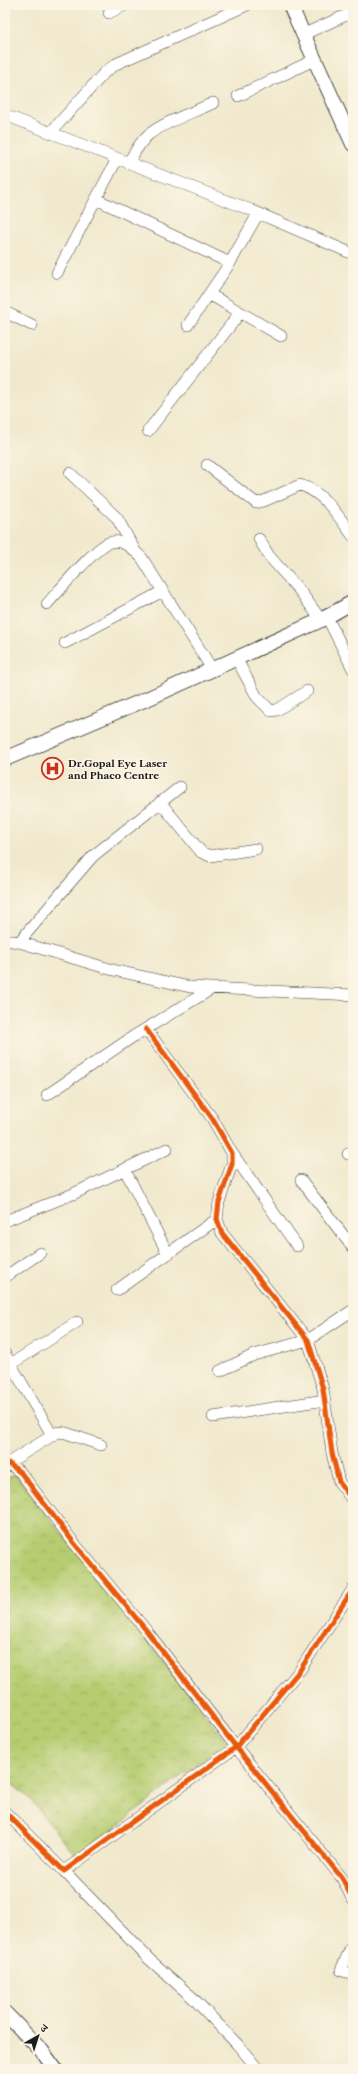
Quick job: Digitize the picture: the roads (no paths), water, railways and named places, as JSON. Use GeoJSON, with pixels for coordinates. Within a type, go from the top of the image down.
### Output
{"type":"FeatureCollection","features":[{"type":"Feature","properties":{"kind":"street"},"geometry":{"type":"LineString","coordinates":[[109,13],[125,5]]}},
{"type":"Feature","properties":{"kind":"street"},"geometry":{"type":"LineString","coordinates":[[50,132],[105,72],[116,64],[247,5]]}},
{"type":"Feature","properties":{"kind":"street"},"geometry":{"type":"LineString","coordinates":[[290,5],[302,35],[351,135]]}},
{"type":"Feature","properties":{"kind":"street"},"geometry":{"type":"LineString","coordinates":[[302,35],[353,12]]}},
{"type":"Feature","properties":{"kind":"street"},"geometry":{"type":"LineString","coordinates":[[238,96],[314,60]]}},
{"type":"Feature","properties":{"kind":"street"},"geometry":{"type":"LineString","coordinates":[[128,163],[140,143],[148,135],[213,103]]}},
{"type":"Feature","properties":{"kind":"street"},"geometry":{"type":"LineString","coordinates":[[5,115],[258,214],[353,254]]}},
{"type":"Feature","properties":{"kind":"street"},"geometry":{"type":"LineString","coordinates":[[57,273],[117,159]]}},
{"type":"Feature","properties":{"kind":"street"},"geometry":{"type":"LineString","coordinates":[[96,199],[230,263]]}},
{"type":"Feature","properties":{"kind":"street"},"geometry":{"type":"LineString","coordinates":[[188,325],[230,263],[258,214]]}},
{"type":"Feature","properties":{"kind":"street"},"geometry":{"type":"LineString","coordinates":[[209,294],[281,336]]}},
{"type":"Feature","properties":{"kind":"street"},"geometry":{"type":"LineString","coordinates":[[5,312],[32,325]]}},
{"type":"Feature","properties":{"kind":"street"},"geometry":{"type":"LineString","coordinates":[[148,431],[240,313]]}},
{"type":"Feature","properties":{"kind":"street"},"geometry":{"type":"LineString","coordinates":[[206,465],[256,503],[300,485],[309,487],[330,506],[353,536]]}},
{"type":"Feature","properties":{"kind":"street"},"geometry":{"type":"LineString","coordinates":[[70,473],[117,518],[135,551],[163,591],[212,669]]}},
{"type":"Feature","properties":{"kind":"street"},"geometry":{"type":"LineString","coordinates":[[259,539],[269,556],[324,618],[353,669]]}},
{"type":"Feature","properties":{"kind":"street"},"geometry":{"type":"LineString","coordinates":[[47,604],[106,543],[121,542],[135,551]]}},
{"type":"Feature","properties":{"kind":"street"},"geometry":{"type":"LineString","coordinates":[[65,643],[163,591]]}},
{"type":"Feature","properties":{"kind":"street"},"geometry":{"type":"LineString","coordinates":[[5,759],[212,669],[324,618],[353,602]]}},
{"type":"Feature","properties":{"kind":"street"},"geometry":{"type":"LineString","coordinates":[[236,658],[257,697],[271,711],[277,710],[307,691]]}},
{"type":"Feature","properties":{"kind":"street"},"geometry":{"type":"LineString","coordinates":[[19,942],[93,856],[180,787]]}},
{"type":"Feature","properties":{"kind":"street"},"geometry":{"type":"LineString","coordinates":[[160,802],[201,852],[210,856],[256,849]]}},
{"type":"Feature","properties":{"kind":"street"},"geometry":{"type":"LineString","coordinates":[[5,940],[19,942],[113,970],[190,987],[353,995]]}},
{"type":"Feature","properties":{"kind":"street"},"geometry":{"type":"LineString","coordinates":[[47,1095],[146,1029],[213,988]]}},
{"type":"Feature","properties":{"kind":"street"},"geometry":{"type":"LineString","coordinates":[[146,1029],[212,1118],[232,1153],[297,1246]]}},
{"type":"Feature","properties":{"kind":"street"},"geometry":{"type":"LineString","coordinates":[[5,1221],[73,1194],[126,1170],[167,1149]]}},
{"type":"Feature","properties":{"kind":"street"},"geometry":{"type":"LineString","coordinates":[[232,1153],[232,1164],[219,1202],[217,1218],[222,1233],[308,1340],[325,1400],[332,1453],[339,1482],[353,1502]]}},
{"type":"Feature","properties":{"kind":"street"},"geometry":{"type":"LineString","coordinates":[[126,1170],[168,1254]]}},
{"type":"Feature","properties":{"kind":"street"},"geometry":{"type":"LineString","coordinates":[[301,1180],[353,1248]]}},
{"type":"Feature","properties":{"kind":"street"},"geometry":{"type":"LineString","coordinates":[[117,1290],[217,1218]]}},
{"type":"Feature","properties":{"kind":"street"},"geometry":{"type":"LineString","coordinates":[[5,1277],[40,1253]]}},
{"type":"Feature","properties":{"kind":"street"},"geometry":{"type":"LineString","coordinates":[[220,1371],[254,1355],[308,1340],[353,1310]]}},
{"type":"Feature","properties":{"kind":"street"},"geometry":{"type":"LineString","coordinates":[[11,1364],[77,1322]]}},
{"type":"Feature","properties":{"kind":"street"},"geometry":{"type":"LineString","coordinates":[[5,1354],[52,1435]]}},
{"type":"Feature","properties":{"kind":"street"},"geometry":{"type":"LineString","coordinates":[[213,1417],[325,1400]]}},
{"type":"Feature","properties":{"kind":"street"},"geometry":{"type":"LineString","coordinates":[[101,1445],[66,1432],[58,1432],[7,1464],[21,1473],[74,1543],[146,1630],[236,1747],[342,1878],[353,1900]]}},
{"type":"Feature","properties":{"kind":"street"},"geometry":{"type":"LineString","coordinates":[[64,1871],[236,1747],[300,1670],[353,1589]]}},
{"type":"Feature","properties":{"kind":"street"},"geometry":{"type":"LineString","coordinates":[[5,1812],[149,1959],[193,1998],[237,2044],[258,2069]]}},
{"type":"Feature","properties":{"kind":"street"},"geometry":{"type":"LineString","coordinates":[[353,1943],[341,1970],[353,1976]]}},
{"type":"Feature","properties":{"kind":"street"},"geometry":{"type":"LineString","coordinates":[[5,2013],[42,2051],[55,2069]]}},
{"type":"Feature","properties":{"kind":"place","name":"Dr.Gopal Eye Laser and Phaco Centre"},"geometry":{"type":"Point","coordinates":[53,769]}}]}
